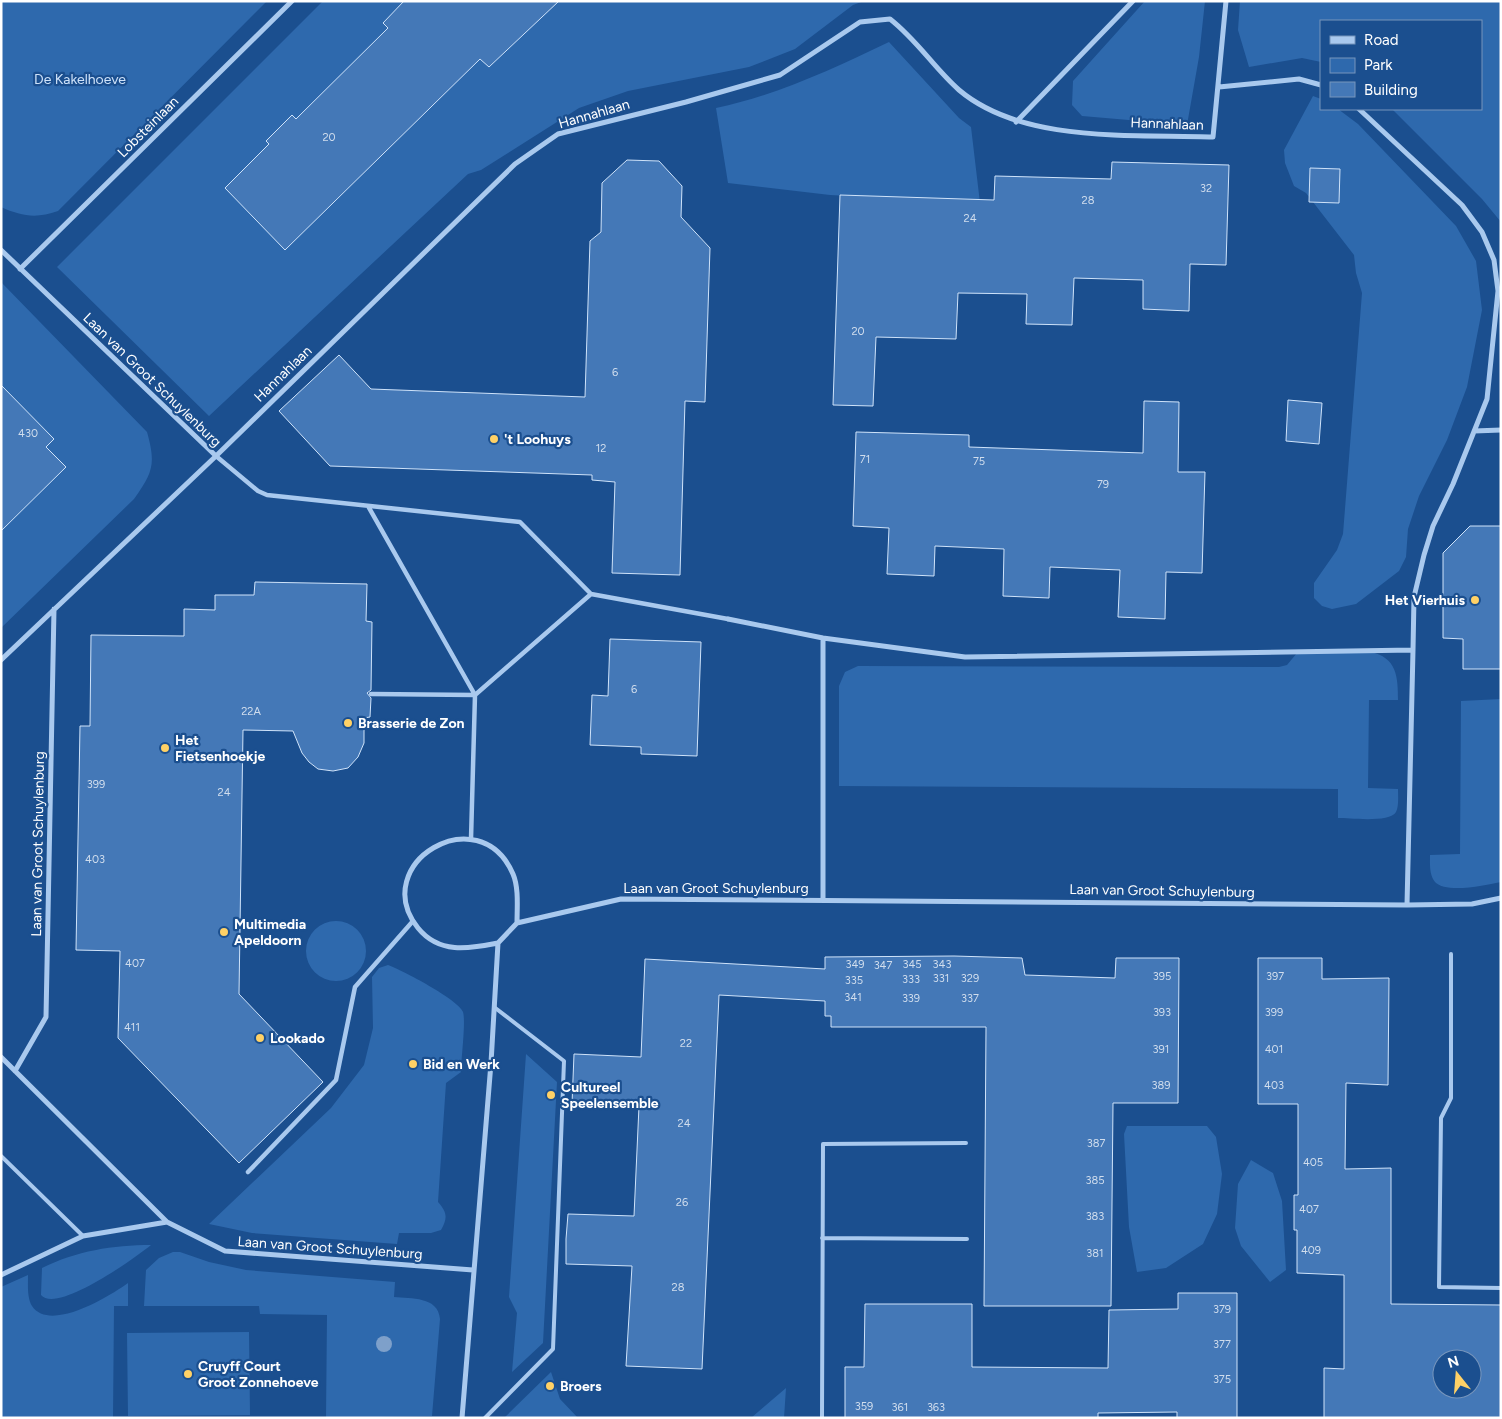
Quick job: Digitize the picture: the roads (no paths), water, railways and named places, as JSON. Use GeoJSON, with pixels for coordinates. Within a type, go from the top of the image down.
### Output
{"type":"FeatureCollection","features":[{"type":"Feature","properties":{"kind":"street","name":"Lobsteinlaan"},"geometry":{"type":"LineString","coordinates":[[20,269],[292,1]]}},
{"type":"Feature","properties":{"kind":"street"},"geometry":{"type":"LineString","coordinates":[[1016,122],[1132,1]]}},
{"type":"Feature","properties":{"kind":"street","name":"Hannahlaan"},"geometry":{"type":"LineString","coordinates":[[216,456],[515,164],[558,134],[686,102],[780,75],[860,22],[890,19],[910,34],[959,89],[987,109],[1016,122],[1084,133],[1213,137],[1226,1]]}},
{"type":"Feature","properties":{"kind":"street"},"geometry":{"type":"LineString","coordinates":[[1218,88],[1299,79],[1320,85]]}},
{"type":"Feature","properties":{"kind":"street"},"geometry":{"type":"LineString","coordinates":[[1360,110],[1462,205],[1482,232],[1494,260],[1498,291],[1487,398],[1433,526],[1414,597],[1407,905]]}},
{"type":"Feature","properties":{"kind":"street","name":"Laan van Groot Schuylenburg"},"geometry":{"type":"LineString","coordinates":[[1,250],[216,456],[1,660]]}},
{"type":"Feature","properties":{"kind":"street"},"geometry":{"type":"LineString","coordinates":[[1474,431],[1501,430]]}},
{"type":"Feature","properties":{"kind":"street"},"geometry":{"type":"LineString","coordinates":[[216,456],[258,491],[267,495],[520,522],[591,594],[823,638],[965,657],[1413,650]]}},
{"type":"Feature","properties":{"kind":"street"},"geometry":{"type":"LineString","coordinates":[[368,506],[475,696],[472,839]]}},
{"type":"Feature","properties":{"kind":"street"},"geometry":{"type":"LineString","coordinates":[[371,694],[475,696],[591,594]]}},
{"type":"Feature","properties":{"kind":"street","name":"Laan van Groot Schuylenburg"},"geometry":{"type":"LineString","coordinates":[[15,1071],[46,1017],[54,609]]}},
{"type":"Feature","properties":{"kind":"street","name":"Laan van Groot Schuylenburg"},"geometry":{"type":"LineString","coordinates":[[823,638],[823,899]]}},
{"type":"Feature","properties":{"kind":"street"},"geometry":{"type":"LineString","coordinates":[[452,839],[472,839],[489,846],[504,858],[514,876],[517,923],[498,943],[456,949],[439,945],[424,935],[413,922],[406,905],[406,888],[410,870],[420,856],[434,845],[452,839]]}},
{"type":"Feature","properties":{"kind":"street","name":"Laan van Groot Schuylenburg"},"geometry":{"type":"LineString","coordinates":[[517,923],[621,899],[823,899],[1407,905],[1472,904],[1501,898]]}},
{"type":"Feature","properties":{"kind":"street"},"geometry":{"type":"LineString","coordinates":[[248,1172],[336,1080],[355,987],[413,922]]}},
{"type":"Feature","properties":{"kind":"street"},"geometry":{"type":"LineString","coordinates":[[462,1418],[498,943]]}},
{"type":"Feature","properties":{"kind":"street","name":"Laan van Groot Schuylenburg"},"geometry":{"type":"LineString","coordinates":[[1,1057],[167,1222],[225,1251],[474,1270]]}},
{"type":"Feature","properties":{"kind":"street"},"geometry":{"type":"LineString","coordinates":[[1,1275],[83,1236],[167,1222]]}},
{"type":"Feature","properties":{"kind":"lane"},"geometry":{"type":"LineString","coordinates":[[1451,954],[1451,1098],[1441,1118],[1440,1287],[1501,1288]]}},
{"type":"Feature","properties":{"kind":"lane"},"geometry":{"type":"LineString","coordinates":[[485,1418],[553,1349],[564,1061],[494,1007]]}},
{"type":"Feature","properties":{"kind":"lane"},"geometry":{"type":"LineString","coordinates":[[822,1418],[823,1144],[966,1143]]}},
{"type":"Feature","properties":{"kind":"lane"},"geometry":{"type":"LineString","coordinates":[[1,1156],[83,1236]]}},
{"type":"Feature","properties":{"kind":"lane"},"geometry":{"type":"LineString","coordinates":[[822,1238],[967,1239]]}},
{"type":"Feature","properties":{"kind":"place","name":"'t Loohuys"},"geometry":{"type":"Point","coordinates":[494,439]}},
{"type":"Feature","properties":{"kind":"place","name":"Het Vierhuis"},"geometry":{"type":"Point","coordinates":[1475,600]}},
{"type":"Feature","properties":{"kind":"place","name":"Brasserie de Zon"},"geometry":{"type":"Point","coordinates":[348,723]}},
{"type":"Feature","properties":{"kind":"place","name":"Het Fietsenhoekje"},"geometry":{"type":"Point","coordinates":[165,748]}},
{"type":"Feature","properties":{"kind":"place","name":"Multimedia Apeldoorn"},"geometry":{"type":"Point","coordinates":[224,932]}},
{"type":"Feature","properties":{"kind":"place","name":"Lookado"},"geometry":{"type":"Point","coordinates":[260,1038]}},
{"type":"Feature","properties":{"kind":"place","name":"Bid en Werk"},"geometry":{"type":"Point","coordinates":[413,1064]}},
{"type":"Feature","properties":{"kind":"place","name":"Cultureel Speelensemble"},"geometry":{"type":"Point","coordinates":[551,1095]}},
{"type":"Feature","properties":{"kind":"place","name":"Cruyff Court Groot Zonnehoeve"},"geometry":{"type":"Point","coordinates":[188,1374]}},
{"type":"Feature","properties":{"kind":"place","name":"Broers"},"geometry":{"type":"Point","coordinates":[550,1386]}},
{"type":"Feature","properties":{"kind":"park label","name":"De Kakelhoeve"},"geometry":{"type":"Point","coordinates":[80,79]}}]}
